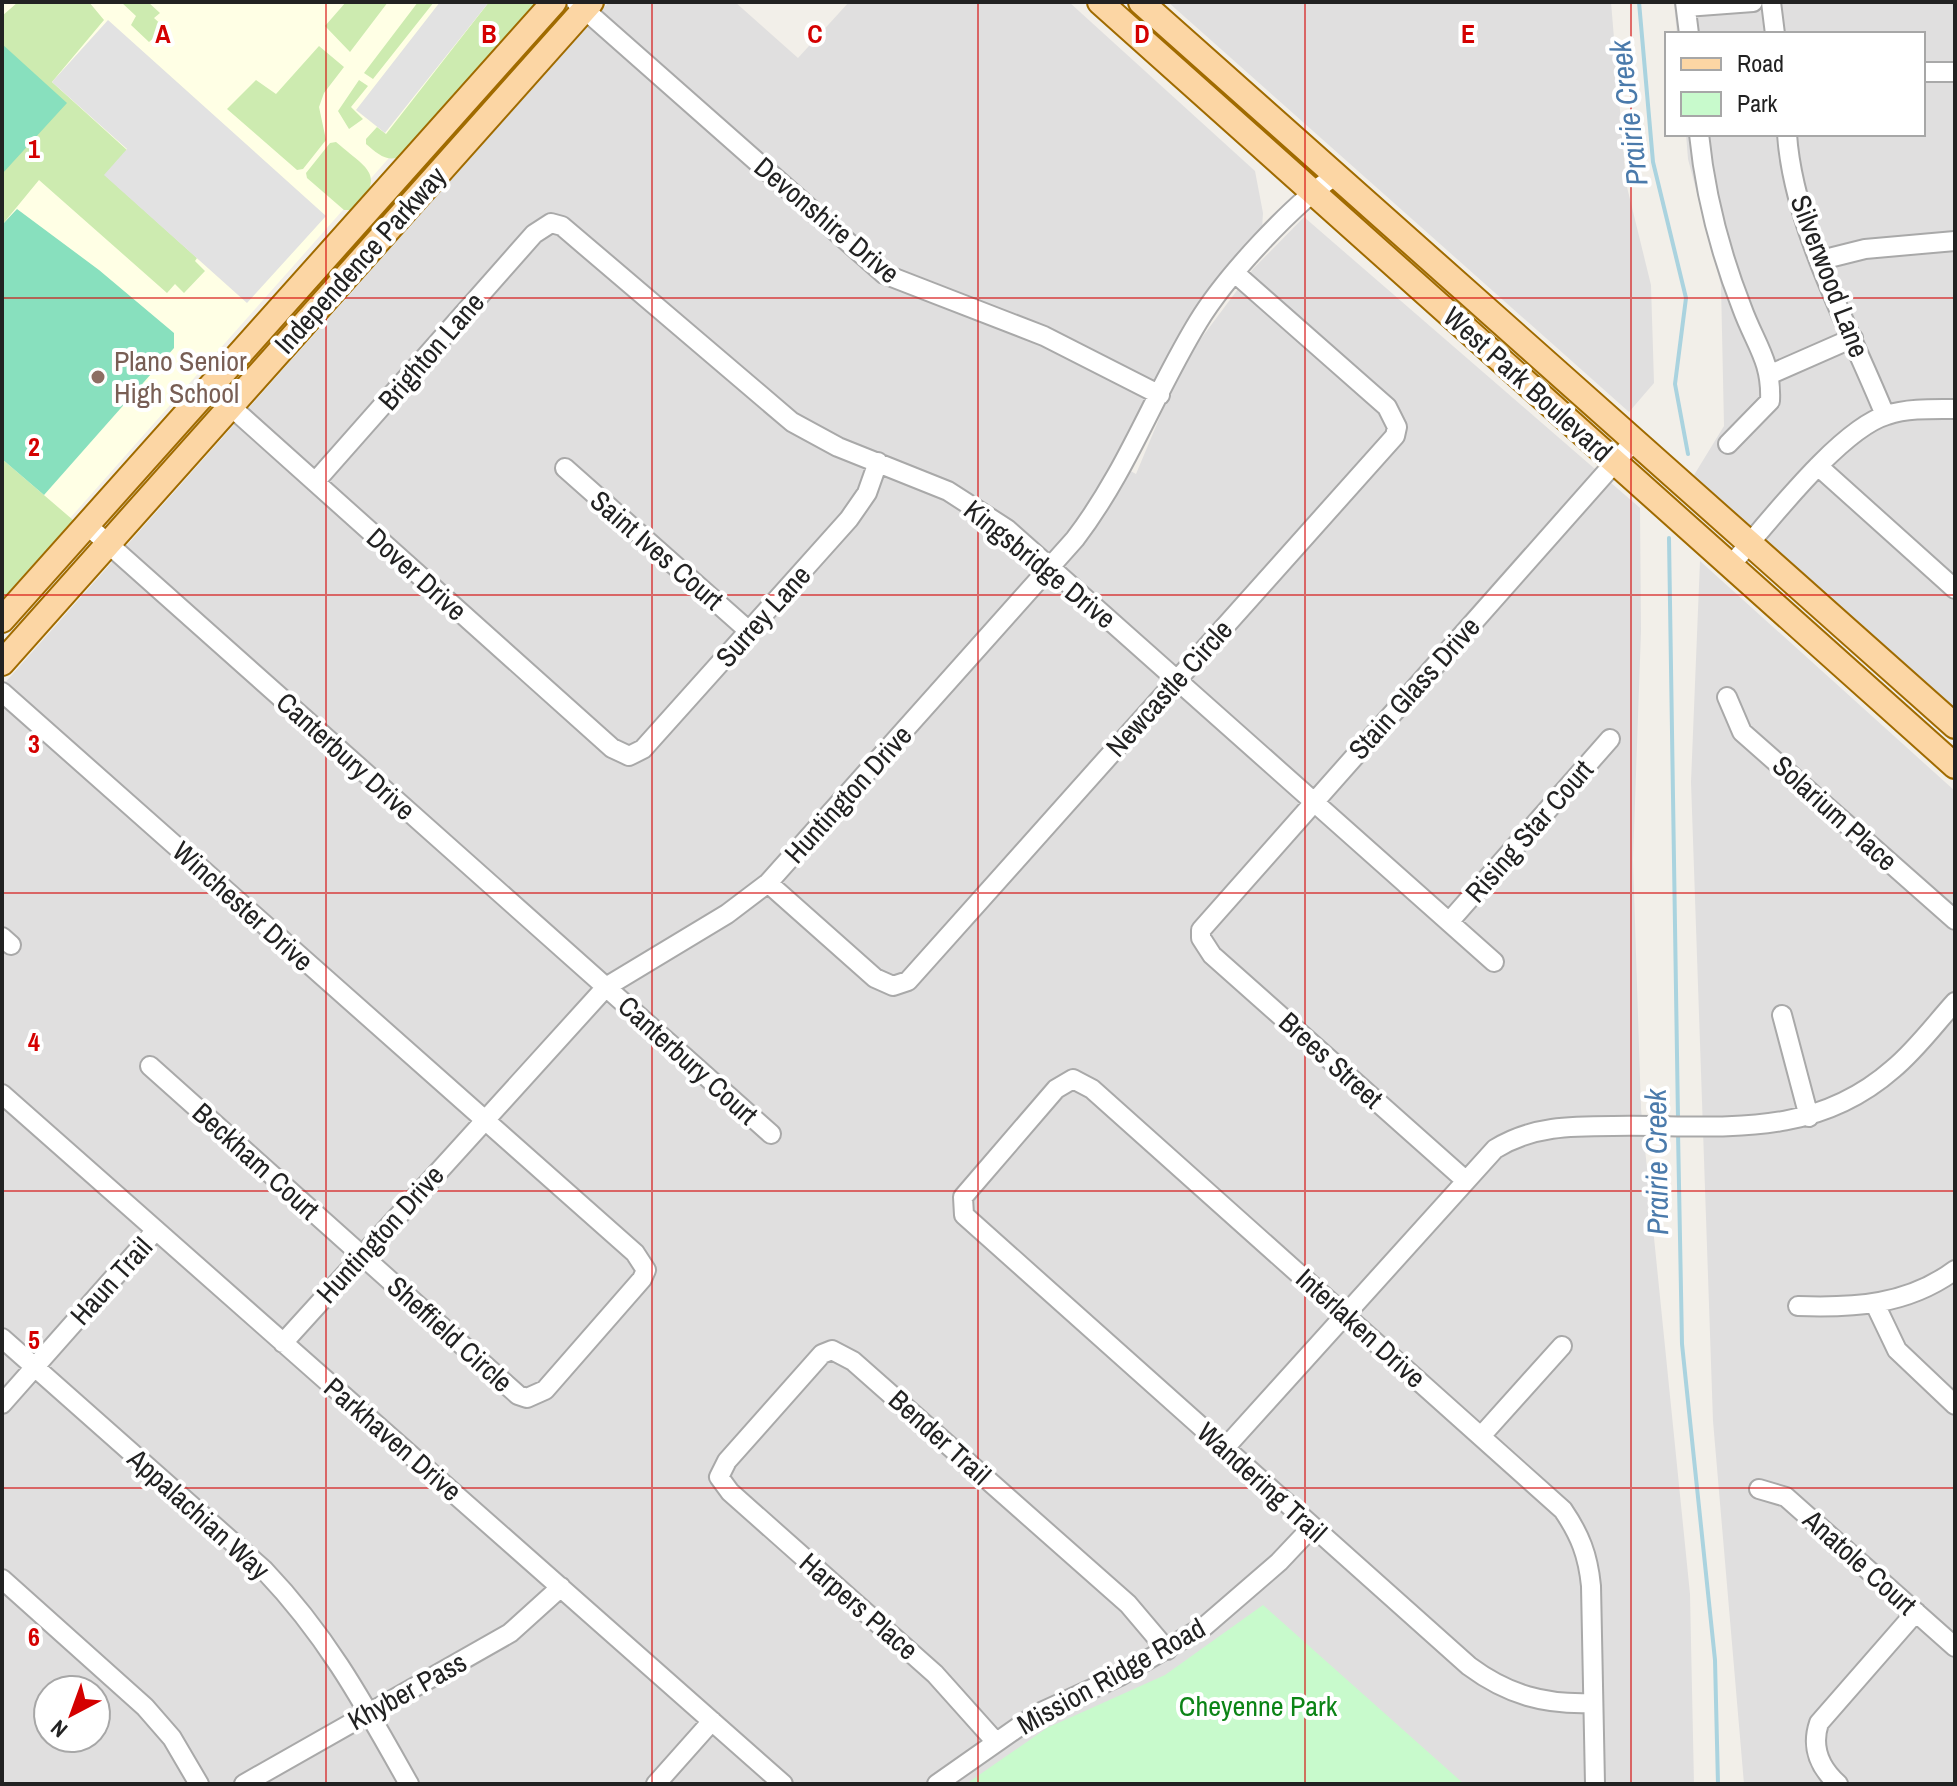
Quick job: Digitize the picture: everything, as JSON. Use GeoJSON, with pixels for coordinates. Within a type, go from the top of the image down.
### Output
{"type":"FeatureCollection","features":[{"type":"Feature","properties":{"kind":"main road","name":"Independence Parkway"},"geometry":{"type":"LineString","coordinates":[[2,620],[554,2]]}},
{"type":"Feature","properties":{"kind":"main road","name":"West Park Boulevard"},"geometry":{"type":"LineString","coordinates":[[1100,2],[1955,766]]}},
{"type":"Feature","properties":{"kind":"main road","name":"West Park Boulevard"},"geometry":{"type":"LineString","coordinates":[[1141,2],[1955,726]]}},
{"type":"Feature","properties":{"kind":"main road","name":"Independence Parkway"},"geometry":{"type":"LineString","coordinates":[[2,663],[584,5]]}},
{"type":"Feature","properties":{"kind":"street"},"geometry":{"type":"LineString","coordinates":[[1689,32],[1685,4],[1753,2]]}},
{"type":"Feature","properties":{"kind":"street"},"geometry":{"type":"LineString","coordinates":[[1771,2],[1775,32]]}},
{"type":"Feature","properties":{"kind":"street","name":"Devonshire Drive"},"geometry":{"type":"LineString","coordinates":[[584,5],[884,274],[910,287],[980,310],[1044,336],[1160,395]]}},
{"type":"Feature","properties":{"kind":"street"},"geometry":{"type":"LineString","coordinates":[[1925,72],[1955,72]]}},
{"type":"Feature","properties":{"kind":"street"},"geometry":{"type":"LineString","coordinates":[[1699,136],[1705,192],[1742,308],[1771,374],[1770,401],[1728,444]]}},
{"type":"Feature","properties":{"kind":"street","name":"Silverwood Lane"},"geometry":{"type":"LineString","coordinates":[[1787,136],[1795,188],[1885,415]]}},
{"type":"Feature","properties":{"kind":"street","name":"Huntington Drive"},"geometry":{"type":"LineString","coordinates":[[283,1343],[606,987],[727,914],[768,883],[1050,567],[1108,494],[1196,325],[1236,274],[1312,191],[1336,175]]}},
{"type":"Feature","properties":{"kind":"street","name":"Kingsbridge Drive"},"geometry":{"type":"LineString","coordinates":[[551,223],[575,234],[780,414],[814,436],[934,484],[979,509],[1050,567],[1494,962]]}},
{"type":"Feature","properties":{"kind":"street","name":"Brighton Lane"},"geometry":{"type":"LineString","coordinates":[[315,482],[534,234],[551,223]]}},
{"type":"Feature","properties":{"kind":"street"},"geometry":{"type":"LineString","coordinates":[[1821,260],[1865,249],[1955,241]]}},
{"type":"Feature","properties":{"kind":"street","name":"Newcastle Circle"},"geometry":{"type":"LineString","coordinates":[[768,883],[875,978],[893,986],[901,985],[1395,436],[1397,427],[1387,407],[1236,274]]}},
{"type":"Feature","properties":{"kind":"street"},"geometry":{"type":"LineString","coordinates":[[1771,374],[1853,338]]}},
{"type":"Feature","properties":{"kind":"street","name":"Dover Drive"},"geometry":{"type":"LineString","coordinates":[[209,387],[612,748],[629,756]]}},
{"type":"Feature","properties":{"kind":"street"},"geometry":{"type":"LineString","coordinates":[[1730,566],[1818,466],[1885,415],[1955,409]]}},
{"type":"Feature","properties":{"kind":"street","name":"Stain Glass Drive"},"geometry":{"type":"LineString","coordinates":[[1201,938],[1206,922],[1634,441]]}},
{"type":"Feature","properties":{"kind":"street","name":"Surrey Lane"},"geometry":{"type":"LineString","coordinates":[[629,756],[643,749],[849,519],[867,493],[878,462]]}},
{"type":"Feature","properties":{"kind":"street"},"geometry":{"type":"LineString","coordinates":[[1818,466],[1955,589]]}},
{"type":"Feature","properties":{"kind":"street","name":"Saint Ives Court"},"geometry":{"type":"LineString","coordinates":[[565,468],[750,632]]}},
{"type":"Feature","properties":{"kind":"street","name":"Canterbury Drive"},"geometry":{"type":"LineString","coordinates":[[87,525],[606,987]]}},
{"type":"Feature","properties":{"kind":"street","name":"Winchester Drive"},"geometry":{"type":"LineString","coordinates":[[2,692],[483,1119]]}},
{"type":"Feature","properties":{"kind":"street","name":"Solarium Place"},"geometry":{"type":"LineString","coordinates":[[1727,697],[1742,732],[1955,920]]}},
{"type":"Feature","properties":{"kind":"street","name":"Rising Star Court"},"geometry":{"type":"LineString","coordinates":[[1449,922],[1610,739]]}},
{"type":"Feature","properties":{"kind":"street","name":"Brees Street"},"geometry":{"type":"LineString","coordinates":[[1201,938],[1212,955],[1464,1179]]}},
{"type":"Feature","properties":{"kind":"street","name":"Canterbury Court"},"geometry":{"type":"LineString","coordinates":[[606,987],[771,1134]]}},
{"type":"Feature","properties":{"kind":"street"},"geometry":{"type":"LineString","coordinates":[[1224,1449],[1464,1179],[1495,1149],[1525,1133],[1563,1127],[1756,1125],[1809,1117],[1852,1100],[1894,1068],[1955,1002]]}},
{"type":"Feature","properties":{"kind":"street"},"geometry":{"type":"LineString","coordinates":[[1782,1015],[1809,1117]]}},
{"type":"Feature","properties":{"kind":"street","name":"Beckham Court"},"geometry":{"type":"LineString","coordinates":[[150,1066],[362,1255]]}},
{"type":"Feature","properties":{"kind":"street","name":"Interlaken Drive"},"geometry":{"type":"LineString","coordinates":[[961,1205],[968,1189],[1056,1089],[1073,1079],[1092,1089],[1540,1487],[1579,1534],[1588,1558],[1595,1784]]}},
{"type":"Feature","properties":{"kind":"street","name":"Parkhaven Drive"},"geometry":{"type":"LineString","coordinates":[[2,1094],[783,1784]]}},
{"type":"Feature","properties":{"kind":"street","name":"Sheffield Circle"},"geometry":{"type":"LineString","coordinates":[[362,1255],[510,1388],[527,1398],[545,1390],[635,1290],[646,1270],[643,1261],[483,1119]]}},
{"type":"Feature","properties":{"kind":"street","name":"Wandering Trail"},"geometry":{"type":"LineString","coordinates":[[961,1205],[964,1215],[973,1225],[1489,1681],[1534,1700],[1593,1703]]}},
{"type":"Feature","properties":{"kind":"street","name":"Haun Trail"},"geometry":{"type":"LineString","coordinates":[[2,1404],[156,1230]]}},
{"type":"Feature","properties":{"kind":"street"},"geometry":{"type":"LineString","coordinates":[[1798,1306],[1875,1304],[1921,1289],[1955,1270]]}},
{"type":"Feature","properties":{"kind":"street"},"geometry":{"type":"LineString","coordinates":[[1875,1304],[1897,1350],[1955,1405]]}},
{"type":"Feature","properties":{"kind":"street","name":"Appalachian Way"},"geometry":{"type":"LineString","coordinates":[[2,1338],[264,1570],[303,1611],[335,1655],[409,1784]]}},
{"type":"Feature","properties":{"kind":"street"},"geometry":{"type":"LineString","coordinates":[[1482,1435],[1562,1346]]}},
{"type":"Feature","properties":{"kind":"street","name":"Bender Trail"},"geometry":{"type":"LineString","coordinates":[[719,1477],[727,1461],[813,1362],[832,1350],[842,1353],[1128,1604],[1167,1650]]}},
{"type":"Feature","properties":{"kind":"street","name":"Harpers Place"},"geometry":{"type":"LineString","coordinates":[[719,1477],[730,1492],[935,1674],[995,1741]]}},
{"type":"Feature","properties":{"kind":"street","name":"Anatole Court"},"geometry":{"type":"LineString","coordinates":[[1759,1489],[1786,1497],[1955,1647]]}},
{"type":"Feature","properties":{"kind":"street","name":"Mission Ridge Road"},"geometry":{"type":"LineString","coordinates":[[937,1784],[1037,1714],[1167,1650],[1242,1596],[1312,1527]]}},
{"type":"Feature","properties":{"kind":"street"},"geometry":{"type":"LineString","coordinates":[[2,1579],[145,1707],[172,1738],[199,1784]]}},
{"type":"Feature","properties":{"kind":"street","name":"Khyber Pass"},"geometry":{"type":"LineString","coordinates":[[244,1784],[510,1633],[561,1587]]}},
{"type":"Feature","properties":{"kind":"street"},"geometry":{"type":"LineString","coordinates":[[1838,1784],[1818,1756],[1815,1744],[1819,1723],[1916,1612]]}},
{"type":"Feature","properties":{"kind":"street"},"geometry":{"type":"LineString","coordinates":[[656,1784],[712,1721]]}},
{"type":"Feature","properties":{"kind":"shaded area","name":"Plano Senior High School"},"geometry":{"type":"Polygon","coordinates":[[[2,2],[527,2],[2,595],[2,2]]]}},
{"type":"Feature","properties":{"kind":"shaded area"},"geometry":{"type":"Polygon","coordinates":[[[440,2],[489,2],[385,133],[356,110],[440,2]]]}},
{"type":"Feature","properties":{"kind":"shaded area"},"geometry":{"type":"Polygon","coordinates":[[[609,2],[735,2],[798,58],[849,2],[1069,2],[1255,171],[1263,213],[1262,229],[1184,324],[1114,462],[1136,474],[1182,364],[1253,269],[1304,217],[1640,508],[1641,631],[1633,860],[1641,1109],[1690,1594],[1694,1784],[2,1784],[2,686],[609,2]]]}},
{"type":"Feature","properties":{"kind":"shaded area"},"geometry":{"type":"Polygon","coordinates":[[[1168,2],[1611,2],[1626,183],[1651,285],[1654,383],[1629,412],[1168,2]]]}},
{"type":"Feature","properties":{"kind":"shaded area"},"geometry":{"type":"Polygon","coordinates":[[[1955,2],[1955,711],[1691,480],[1724,426],[1721,285],[1688,159],[1686,136],[1925,136],[1925,32],[1677,32],[1674,4],[1955,2]]]}},
{"type":"Feature","properties":{"kind":"shaded area"},"geometry":{"type":"Polygon","coordinates":[[[108,20],[326,216],[247,303],[104,175],[127,149],[52,82],[108,20]]]}},
{"type":"Feature","properties":{"kind":"shaded area"},"geometry":{"type":"Polygon","coordinates":[[[1700,561],[1955,791],[1955,1784],[1744,1784],[1713,1421],[1691,782],[1700,561]]]}},
{"type":"Feature","properties":{"kind":"green space"},"geometry":{"type":"Polygon","coordinates":[[[18,2],[89,2],[104,20],[52,82],[127,150],[105,175],[197,258],[195,261],[205,271],[184,293],[175,284],[167,293],[39,180],[2,225],[2,16],[18,2]]]}},
{"type":"Feature","properties":{"kind":"green space"},"geometry":{"type":"Polygon","coordinates":[[[121,2],[148,2],[160,13],[154,18],[165,28],[149,42],[131,25],[136,16],[121,2]]]}},
{"type":"Feature","properties":{"kind":"green space"},"geometry":{"type":"Polygon","coordinates":[[[346,2],[388,2],[350,52],[325,26],[346,2]]]}},
{"type":"Feature","properties":{"kind":"green space"},"geometry":{"type":"Polygon","coordinates":[[[418,2],[434,2],[373,79],[364,73],[418,2]]]}},
{"type":"Feature","properties":{"kind":"green space"},"geometry":{"type":"Polygon","coordinates":[[[489,2],[539,2],[402,156],[387,158],[366,144],[366,139],[377,127],[386,134],[489,2]]]}},
{"type":"Feature","properties":{"kind":"green space"},"geometry":{"type":"Polygon","coordinates":[[[2,44],[67,103],[2,174],[2,44]]]}},
{"type":"Feature","properties":{"kind":"green space"},"geometry":{"type":"Polygon","coordinates":[[[319,46],[344,67],[324,93],[319,107],[326,140],[303,169],[297,170],[227,109],[256,80],[276,94],[319,46]]]}},
{"type":"Feature","properties":{"kind":"green space"},"geometry":{"type":"Polygon","coordinates":[[[359,80],[368,86],[351,107],[363,119],[349,129],[338,111],[359,80]]]}},
{"type":"Feature","properties":{"kind":"green space"},"geometry":{"type":"Polygon","coordinates":[[[336,142],[364,166],[371,180],[364,198],[354,210],[344,210],[307,178],[306,173],[330,143],[336,142]]]}},
{"type":"Feature","properties":{"kind":"green space"},"geometry":{"type":"Polygon","coordinates":[[[17,209],[99,270],[174,333],[174,348],[44,495],[2,459],[2,225],[17,209]]]}},
{"type":"Feature","properties":{"kind":"green space"},"geometry":{"type":"Polygon","coordinates":[[[2,459],[73,520],[2,599],[2,459]]]}},
{"type":"Feature","properties":{"kind":"green space","name":"Cheyenne Park"},"geometry":{"type":"Polygon","coordinates":[[[1263,1605],[1464,1784],[966,1784],[1047,1728],[1165,1675],[1263,1605]]]}},
{"type":"Feature","properties":{"kind":"waterway","name":"Prairie Creek"},"geometry":{"type":"LineString","coordinates":[[1639,2],[1653,162],[1686,298],[1675,384],[1688,454]]}},
{"type":"Feature","properties":{"kind":"waterway","name":"Prairie Creek"},"geometry":{"type":"LineString","coordinates":[[1669,538],[1678,1119]]}},
{"type":"Feature","properties":{"kind":"waterway","name":"Prairie Creek"},"geometry":{"type":"LineString","coordinates":[[1678,1132],[1682,1344],[1715,1660],[1718,1784]]}},
{"type":"Feature","properties":{"kind":"place","name":"Plano Senior High School"},"geometry":{"type":"Point","coordinates":[98,377]}}]}
